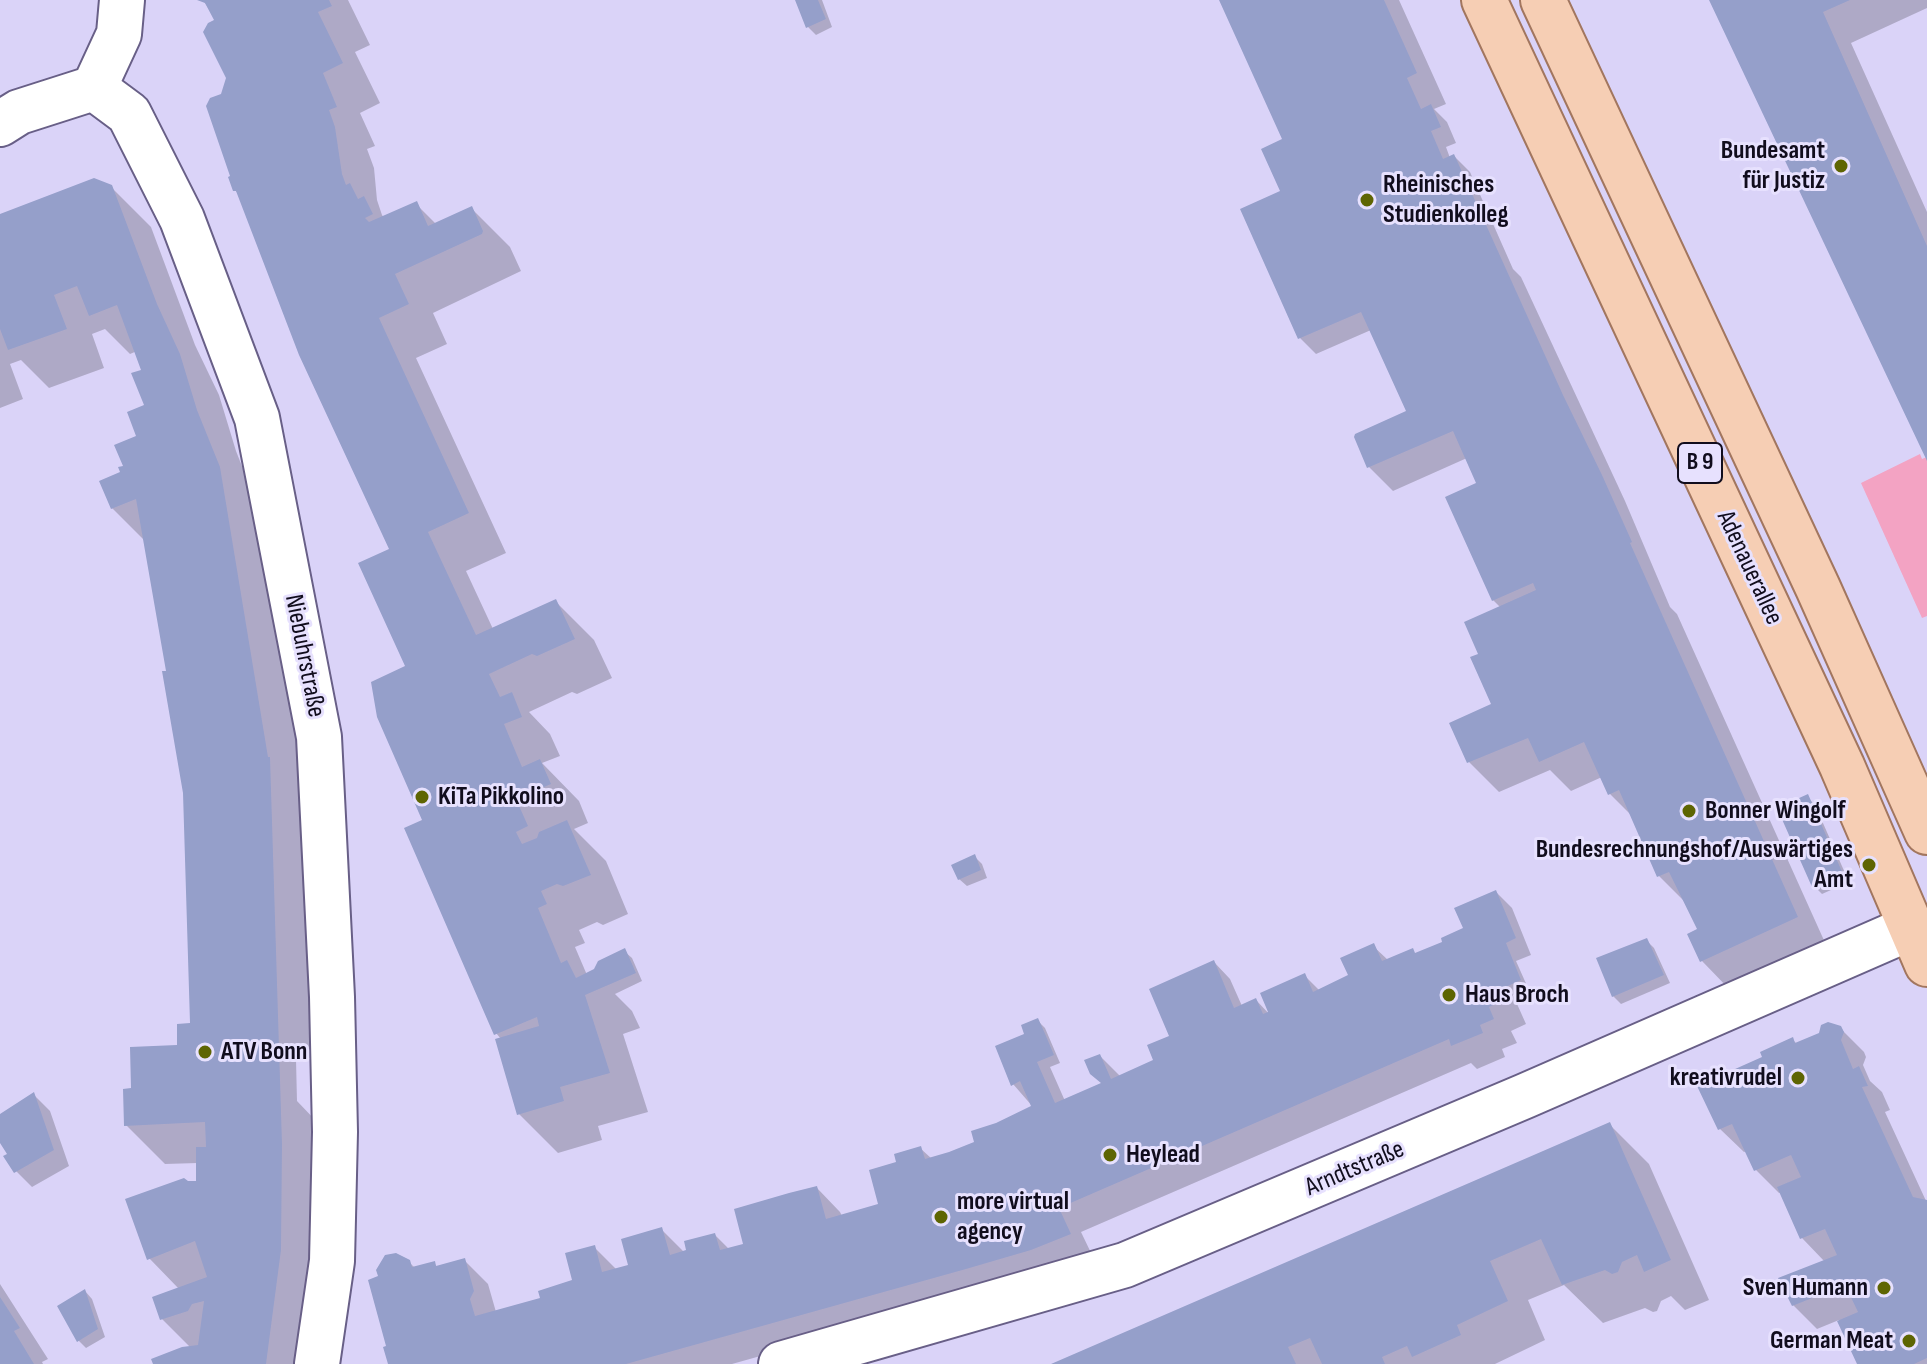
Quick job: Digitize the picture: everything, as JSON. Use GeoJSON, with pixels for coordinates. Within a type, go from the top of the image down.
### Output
{"type":"FeatureCollection","features":[{"type":"Feature","properties":{"kind":"main road","name":"Adenauerallee"},"geometry":{"type":"LineString","coordinates":[[1484,0],[1842,766],[1920,946]]}},
{"type":"Feature","properties":{"kind":"main road","name":"Adenauerallee"},"geometry":{"type":"LineString","coordinates":[[1543,0],[1818,588],[1927,832]]}},
{"type":"Feature","properties":{"kind":"street"},"geometry":{"type":"LineString","coordinates":[[6,105],[94,88],[119,34],[122,0]]}},
{"type":"Feature","properties":{"kind":"street","name":"Niebuhrstraße"},"geometry":{"type":"LineString","coordinates":[[94,88],[129,114],[182,219],[257,418],[319,737],[332,997],[335,1132],[332,1261],[317,1364]]}},
{"type":"Feature","properties":{"kind":"street","name":"Arndtstraße"},"geometry":{"type":"LineString","coordinates":[[781,1364],[1125,1265],[1525,1096],[1920,946]]}},
{"type":"Feature","properties":{"kind":"shaded area"},"geometry":{"type":"Polygon","coordinates":[[[1920,454],[1922,459],[1927,457],[1927,616],[1922,618],[1861,483],[1920,454]]]}},
{"type":"Feature","properties":{"kind":"building"},"geometry":{"type":"Polygon","coordinates":[[[197,0],[329,0],[332,6],[318,12],[343,63],[323,73],[337,107],[329,110],[346,185],[350,183],[358,199],[364,196],[373,214],[365,218],[369,222],[417,201],[428,226],[472,206],[483,231],[395,274],[409,304],[379,318],[469,513],[428,532],[476,635],[556,599],[575,639],[489,674],[500,697],[512,692],[522,717],[504,724],[522,767],[540,759],[551,784],[516,799],[528,826],[516,832],[522,844],[537,838],[539,832],[567,820],[591,875],[541,891],[547,904],[538,908],[561,963],[567,960],[576,978],[594,969],[598,961],[625,948],[636,973],[585,995],[610,1073],[560,1087],[564,1101],[517,1115],[495,1039],[539,1026],[537,1017],[494,1035],[404,828],[422,820],[377,717],[371,682],[405,666],[358,563],[389,549],[299,355],[228,177],[206,106],[210,98],[221,94],[226,78],[203,32],[214,20],[205,3],[197,0]]]}},
{"type":"Feature","properties":{"kind":"building"},"geometry":{"type":"Polygon","coordinates":[[[795,0],[818,0],[826,19],[806,28],[795,0]]]}},
{"type":"Feature","properties":{"kind":"building"},"geometry":{"type":"Polygon","coordinates":[[[1219,0],[1384,0],[1417,73],[1407,78],[1421,109],[1431,104],[1441,127],[1431,131],[1443,159],[1454,154],[1602,475],[1798,917],[1700,962],[1687,934],[1697,929],[1669,872],[1657,877],[1619,790],[1608,795],[1584,742],[1539,762],[1528,738],[1467,763],[1449,723],[1491,704],[1470,657],[1478,654],[1464,622],[1536,590],[1533,583],[1492,601],[1445,497],[1476,483],[1453,431],[1367,468],[1355,434],[1406,411],[1361,312],[1298,339],[1240,209],[1280,191],[1261,149],[1282,139],[1219,0]]]}},
{"type":"Feature","properties":{"kind":"building"},"geometry":{"type":"Polygon","coordinates":[[[1709,0],[1850,0],[1823,12],[1927,246],[1927,461],[1709,0]]]}},
{"type":"Feature","properties":{"kind":"building"},"geometry":{"type":"Polygon","coordinates":[[[94,178],[112,185],[157,304],[180,354],[197,410],[220,467],[270,757],[282,1144],[281,1250],[266,1364],[153,1364],[151,1359],[182,1347],[198,1345],[204,1301],[192,1304],[188,1311],[160,1320],[152,1297],[207,1277],[195,1241],[147,1260],[125,1199],[184,1178],[196,1181],[196,1147],[206,1147],[205,1122],[124,1126],[123,1089],[131,1088],[130,1047],[177,1045],[177,1024],[190,1023],[183,793],[162,671],[166,671],[136,499],[111,509],[99,481],[120,472],[118,467],[123,466],[114,445],[136,436],[127,412],[144,405],[131,373],[141,370],[117,305],[89,316],[77,286],[54,295],[67,329],[8,350],[0,329],[0,214],[94,178]]]}},
{"type":"Feature","properties":{"kind":"building"},"geometry":{"type":"Polygon","coordinates":[[[1808,794],[1843,874],[1812,887],[1777,808],[1808,794]]]}},
{"type":"Feature","properties":{"kind":"building"},"geometry":{"type":"Polygon","coordinates":[[[975,854],[981,870],[958,880],[951,865],[975,854]]]}},
{"type":"Feature","properties":{"kind":"building"},"geometry":{"type":"Polygon","coordinates":[[[1496,890],[1516,938],[1506,943],[1521,980],[1499,990],[1503,1000],[1489,1007],[1494,1019],[1480,1025],[1483,1033],[1451,1046],[1449,1039],[1059,1208],[1071,1234],[1031,1250],[966,1269],[626,1364],[388,1364],[368,1280],[378,1276],[376,1270],[385,1255],[396,1253],[410,1260],[412,1267],[435,1261],[436,1266],[465,1258],[474,1291],[470,1299],[475,1316],[540,1298],[538,1291],[572,1280],[565,1253],[595,1245],[602,1272],[628,1265],[621,1239],[662,1227],[670,1255],[686,1250],[684,1241],[715,1233],[720,1250],[743,1244],[734,1209],[817,1186],[826,1219],[878,1204],[869,1170],[896,1162],[894,1154],[921,1146],[925,1159],[949,1152],[974,1142],[971,1131],[1031,1106],[1020,1081],[1011,1086],[995,1046],[1024,1034],[1021,1025],[1038,1018],[1046,1036],[1054,1055],[1037,1062],[1055,1103],[1101,1083],[1090,1074],[1084,1060],[1100,1054],[1111,1079],[1153,1060],[1147,1045],[1169,1036],[1149,989],[1214,960],[1234,1008],[1256,998],[1263,1014],[1268,1012],[1260,993],[1305,973],[1313,992],[1348,975],[1340,958],[1374,943],[1382,961],[1413,948],[1415,953],[1442,942],[1441,938],[1463,928],[1454,908],[1496,890]]]}},
{"type":"Feature","properties":{"kind":"building"},"geometry":{"type":"Polygon","coordinates":[[[1647,938],[1664,975],[1612,997],[1596,958],[1647,938]]]}},
{"type":"Feature","properties":{"kind":"building"},"geometry":{"type":"Polygon","coordinates":[[[1828,1022],[1841,1026],[1844,1032],[1841,1040],[1853,1069],[1859,1066],[1868,1086],[1862,1087],[1913,1197],[1927,1200],[1927,1358],[1914,1364],[1857,1364],[1837,1321],[1858,1312],[1845,1285],[1792,1306],[1778,1278],[1837,1255],[1825,1229],[1800,1239],[1777,1187],[1801,1177],[1791,1155],[1754,1171],[1732,1124],[1718,1130],[1697,1086],[1762,1057],[1760,1052],[1793,1037],[1795,1043],[1819,1033],[1821,1025],[1828,1022]]]}},
{"type":"Feature","properties":{"kind":"building"},"geometry":{"type":"Polygon","coordinates":[[[34,1092],[54,1150],[14,1173],[3,1156],[7,1154],[0,1143],[0,1114],[34,1092]]]}},
{"type":"Feature","properties":{"kind":"building"},"geometry":{"type":"Polygon","coordinates":[[[1610,1122],[1671,1260],[1644,1272],[1637,1255],[1622,1262],[1618,1272],[1612,1274],[1605,1270],[1562,1285],[1541,1239],[1490,1261],[1508,1301],[1457,1325],[1461,1335],[1412,1357],[1407,1346],[1382,1357],[1385,1364],[1322,1364],[1310,1338],[1288,1347],[1296,1364],[1051,1364],[1610,1122]]]}},
{"type":"Feature","properties":{"kind":"building"},"geometry":{"type":"Polygon","coordinates":[[[85,1289],[98,1329],[77,1342],[57,1306],[85,1289]]]}},
{"type":"Feature","properties":{"kind":"building"},"geometry":{"type":"Polygon","coordinates":[[[0,1297],[20,1328],[14,1331],[34,1364],[0,1364],[0,1297]]]}},
{"type":"Feature","properties":{"kind":"place","name":"Bundesamt für Justiz"},"geometry":{"type":"Point","coordinates":[1841,166]}},
{"type":"Feature","properties":{"kind":"place","name":"Rheinisches Studienkolleg"},"geometry":{"type":"Point","coordinates":[1367,200]}},
{"type":"Feature","properties":{"kind":"place","name":"KiTa Pikkolino"},"geometry":{"type":"Point","coordinates":[422,797]}},
{"type":"Feature","properties":{"kind":"place","name":"Bonner Wingolf"},"geometry":{"type":"Point","coordinates":[1689,811]}},
{"type":"Feature","properties":{"kind":"place","name":"Bundesrechnungshof/Auswärtiges Amt"},"geometry":{"type":"Point","coordinates":[1869,865]}},
{"type":"Feature","properties":{"kind":"place","name":"Haus Broch"},"geometry":{"type":"Point","coordinates":[1449,995]}},
{"type":"Feature","properties":{"kind":"place","name":"ATV Bonn"},"geometry":{"type":"Point","coordinates":[205,1052]}},
{"type":"Feature","properties":{"kind":"place","name":"kreativrudel"},"geometry":{"type":"Point","coordinates":[1798,1078]}},
{"type":"Feature","properties":{"kind":"place","name":"Heylead"},"geometry":{"type":"Point","coordinates":[1110,1155]}},
{"type":"Feature","properties":{"kind":"place","name":"more virtual agency"},"geometry":{"type":"Point","coordinates":[941,1217]}},
{"type":"Feature","properties":{"kind":"place","name":"Sven Humann"},"geometry":{"type":"Point","coordinates":[1884,1288]}},
{"type":"Feature","properties":{"kind":"place","name":"German Meat"},"geometry":{"type":"Point","coordinates":[1909,1341]}}]}
